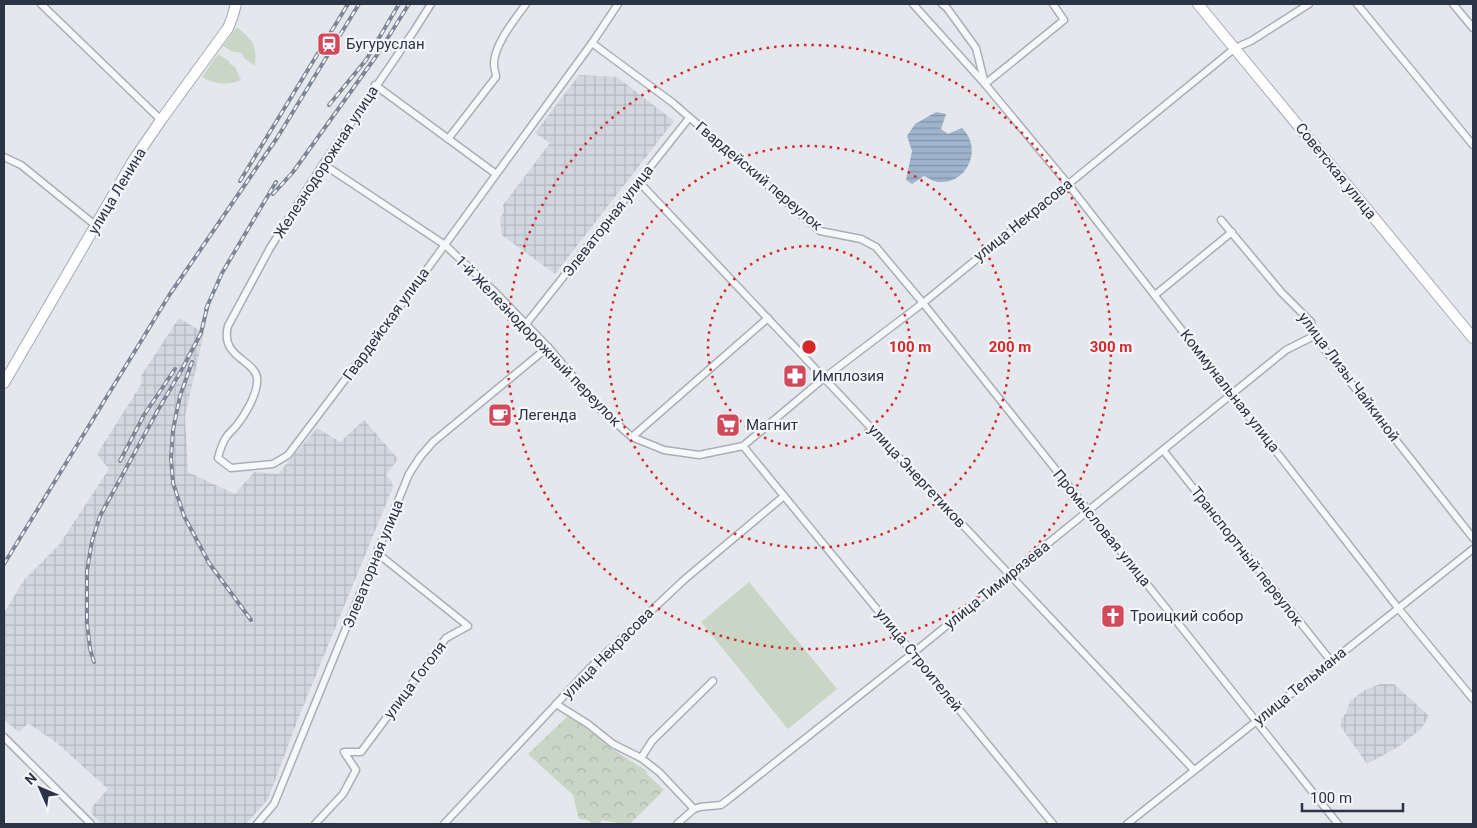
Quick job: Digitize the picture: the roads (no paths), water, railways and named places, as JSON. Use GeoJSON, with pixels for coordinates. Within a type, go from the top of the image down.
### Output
{"type":"FeatureCollection","features":[{"type":"Feature","properties":{"kind":"main road","name":"улица Ленина"},"geometry":{"type":"LineString","coordinates":[[4,383],[133,161],[228,28],[236,4]]}},
{"type":"Feature","properties":{"kind":"main road","name":"Советская улица"},"geometry":{"type":"LineString","coordinates":[[1198,4],[1473,338]]}},
{"type":"Feature","properties":{"kind":"street"},"geometry":{"type":"LineString","coordinates":[[41,4],[161,120]]}},
{"type":"Feature","properties":{"kind":"street","name":"Железнодорожная улица"},"geometry":{"type":"LineString","coordinates":[[228,326],[270,248],[323,164],[431,4]]}},
{"type":"Feature","properties":{"kind":"street"},"geometry":{"type":"LineString","coordinates":[[448,139],[496,77],[494,64],[496,52],[507,31],[526,4]]}},
{"type":"Feature","properties":{"kind":"street","name":"Гвардейская улица"},"geometry":{"type":"LineString","coordinates":[[228,326],[225,335],[229,346],[236,356],[250,365],[257,375],[257,383],[248,410],[227,436],[218,458],[230,468],[273,464],[288,455],[303,436],[445,245],[618,4]]}},
{"type":"Feature","properties":{"kind":"street","name":"Коммунальная улица"},"geometry":{"type":"LineString","coordinates":[[914,4],[985,84],[1068,184],[1398,608],[1473,699]]}},
{"type":"Feature","properties":{"kind":"street","name":"Коммунальная улица"},"geometry":{"type":"LineString","coordinates":[[942,4],[947,8],[976,48],[985,84]]}},
{"type":"Feature","properties":{"kind":"street"},"geometry":{"type":"LineString","coordinates":[[985,84],[1064,20],[1053,4]]}},
{"type":"Feature","properties":{"kind":"street","name":"улица Некрасова"},"geometry":{"type":"LineString","coordinates":[[743,446],[824,378],[923,303],[1235,48],[1251,42],[1309,4]]}},
{"type":"Feature","properties":{"kind":"street"},"geometry":{"type":"LineString","coordinates":[[1357,4],[1473,145]]}},
{"type":"Feature","properties":{"kind":"street"},"geometry":{"type":"LineString","coordinates":[[1453,4],[1473,28]]}},
{"type":"Feature","properties":{"kind":"street","name":"Гвардейский переулок"},"geometry":{"type":"LineString","coordinates":[[592,42],[673,103],[820,230],[861,239],[876,248],[923,303]]}},
{"type":"Feature","properties":{"kind":"street"},"geometry":{"type":"LineString","coordinates":[[376,85],[496,174]]}},
{"type":"Feature","properties":{"kind":"street","name":"Элеваторная улица"},"geometry":{"type":"LineString","coordinates":[[526,324],[689,118]]}},
{"type":"Feature","properties":{"kind":"street"},"geometry":{"type":"LineString","coordinates":[[4,157],[20,165],[95,225]]}},
{"type":"Feature","properties":{"kind":"street","name":"1-й Железнодорожный переулок"},"geometry":{"type":"LineString","coordinates":[[323,164],[445,245],[496,292],[548,347],[602,411],[632,437],[664,450],[699,455],[743,446]]}},
{"type":"Feature","properties":{"kind":"street","name":"улица Энергетиков"},"geometry":{"type":"LineString","coordinates":[[639,182],[1194,770]]}},
{"type":"Feature","properties":{"kind":"street","name":"улица Лизы Чайкиной"},"geometry":{"type":"LineString","coordinates":[[1221,220],[1293,306],[1310,322],[1314,336],[1473,538]]}},
{"type":"Feature","properties":{"kind":"street"},"geometry":{"type":"LineString","coordinates":[[1155,295],[1232,232]]}},
{"type":"Feature","properties":{"kind":"street","name":"Промысловая улица"},"geometry":{"type":"LineString","coordinates":[[923,303],[1338,824]]}},
{"type":"Feature","properties":{"kind":"street"},"geometry":{"type":"LineString","coordinates":[[632,437],[768,318]]}},
{"type":"Feature","properties":{"kind":"street","name":"улица Тимирязева"},"geometry":{"type":"LineString","coordinates":[[694,809],[721,805],[1010,575],[1286,350],[1314,336]]}},
{"type":"Feature","properties":{"kind":"street","name":"Элеваторная улица"},"geometry":{"type":"LineString","coordinates":[[257,824],[274,804],[409,474],[433,442],[548,347]]}},
{"type":"Feature","properties":{"kind":"street","name":"улица Строителей"},"geometry":{"type":"LineString","coordinates":[[743,446],[1053,824]]}},
{"type":"Feature","properties":{"kind":"street","name":"Транспортный переулок"},"geometry":{"type":"LineString","coordinates":[[1163,450],[1331,661]]}},
{"type":"Feature","properties":{"kind":"street","name":"улица Некрасова"},"geometry":{"type":"LineString","coordinates":[[444,824],[589,669],[670,592],[784,496]]}},
{"type":"Feature","properties":{"kind":"street","name":"улица Тельмана"},"geometry":{"type":"LineString","coordinates":[[1127,824],[1473,548]]}},
{"type":"Feature","properties":{"kind":"street","name":"улица Гоголя"},"geometry":{"type":"LineString","coordinates":[[315,824],[343,794],[356,770],[344,752],[360,752],[446,638],[468,626],[377,552]]}},
{"type":"Feature","properties":{"kind":"street"},"geometry":{"type":"LineString","coordinates":[[641,758],[652,741],[713,681]]}},
{"type":"Feature","properties":{"kind":"street"},"geometry":{"type":"LineString","coordinates":[[556,704],[588,724],[613,744],[641,758],[659,772],[694,809],[677,824]]}},
{"type":"Feature","properties":{"kind":"street"},"geometry":{"type":"LineString","coordinates":[[4,737],[91,824]]}},
{"type":"Feature","properties":{"kind":"water"},"geometry":{"type":"Polygon","coordinates":[[[936,112],[946,114],[941,129],[948,134],[962,128],[968,136],[972,154],[969,163],[965,171],[949,181],[937,182],[924,176],[912,184],[906,180],[912,151],[907,136],[915,124],[936,112]]]}},
{"type":"Feature","properties":{"kind":"railway"},"geometry":{"type":"LineString","coordinates":[[240,181],[348,4]]}},
{"type":"Feature","properties":{"kind":"railway"},"geometry":{"type":"LineString","coordinates":[[4,564],[170,294],[277,138],[359,4]]}},
{"type":"Feature","properties":{"kind":"railway"},"geometry":{"type":"LineString","coordinates":[[329,105],[366,60],[399,4]]}},
{"type":"Feature","properties":{"kind":"railway"},"geometry":{"type":"LineString","coordinates":[[273,194],[293,172],[377,55],[409,4]]}},
{"type":"Feature","properties":{"kind":"railway"},"geometry":{"type":"LineString","coordinates":[[206,309],[222,273],[276,182]]}},
{"type":"Feature","properties":{"kind":"railway"},"geometry":{"type":"LineString","coordinates":[[94,662],[90,649],[87,623],[87,571],[92,541],[100,516],[201,333],[208,304]]}},
{"type":"Feature","properties":{"kind":"railway"},"geometry":{"type":"LineString","coordinates":[[192,362],[180,396],[173,430],[171,458],[173,483],[184,516],[209,563],[251,620]]}},
{"type":"Feature","properties":{"kind":"railway"},"geometry":{"type":"LineString","coordinates":[[120,461],[144,415],[175,369]]}},
{"type":"Feature","properties":{"kind":"place","name":"Бугуруслан"},"geometry":{"type":"Point","coordinates":[329,44]}},
{"type":"Feature","properties":{"kind":"place","name":"Имплозия"},"geometry":{"type":"Point","coordinates":[795,376]}},
{"type":"Feature","properties":{"kind":"place","name":"Легенда"},"geometry":{"type":"Point","coordinates":[500,415]}},
{"type":"Feature","properties":{"kind":"place","name":"Магнит"},"geometry":{"type":"Point","coordinates":[728,425]}},
{"type":"Feature","properties":{"kind":"place","name":"Троицкий собор"},"geometry":{"type":"Point","coordinates":[1113,616]}}]}
